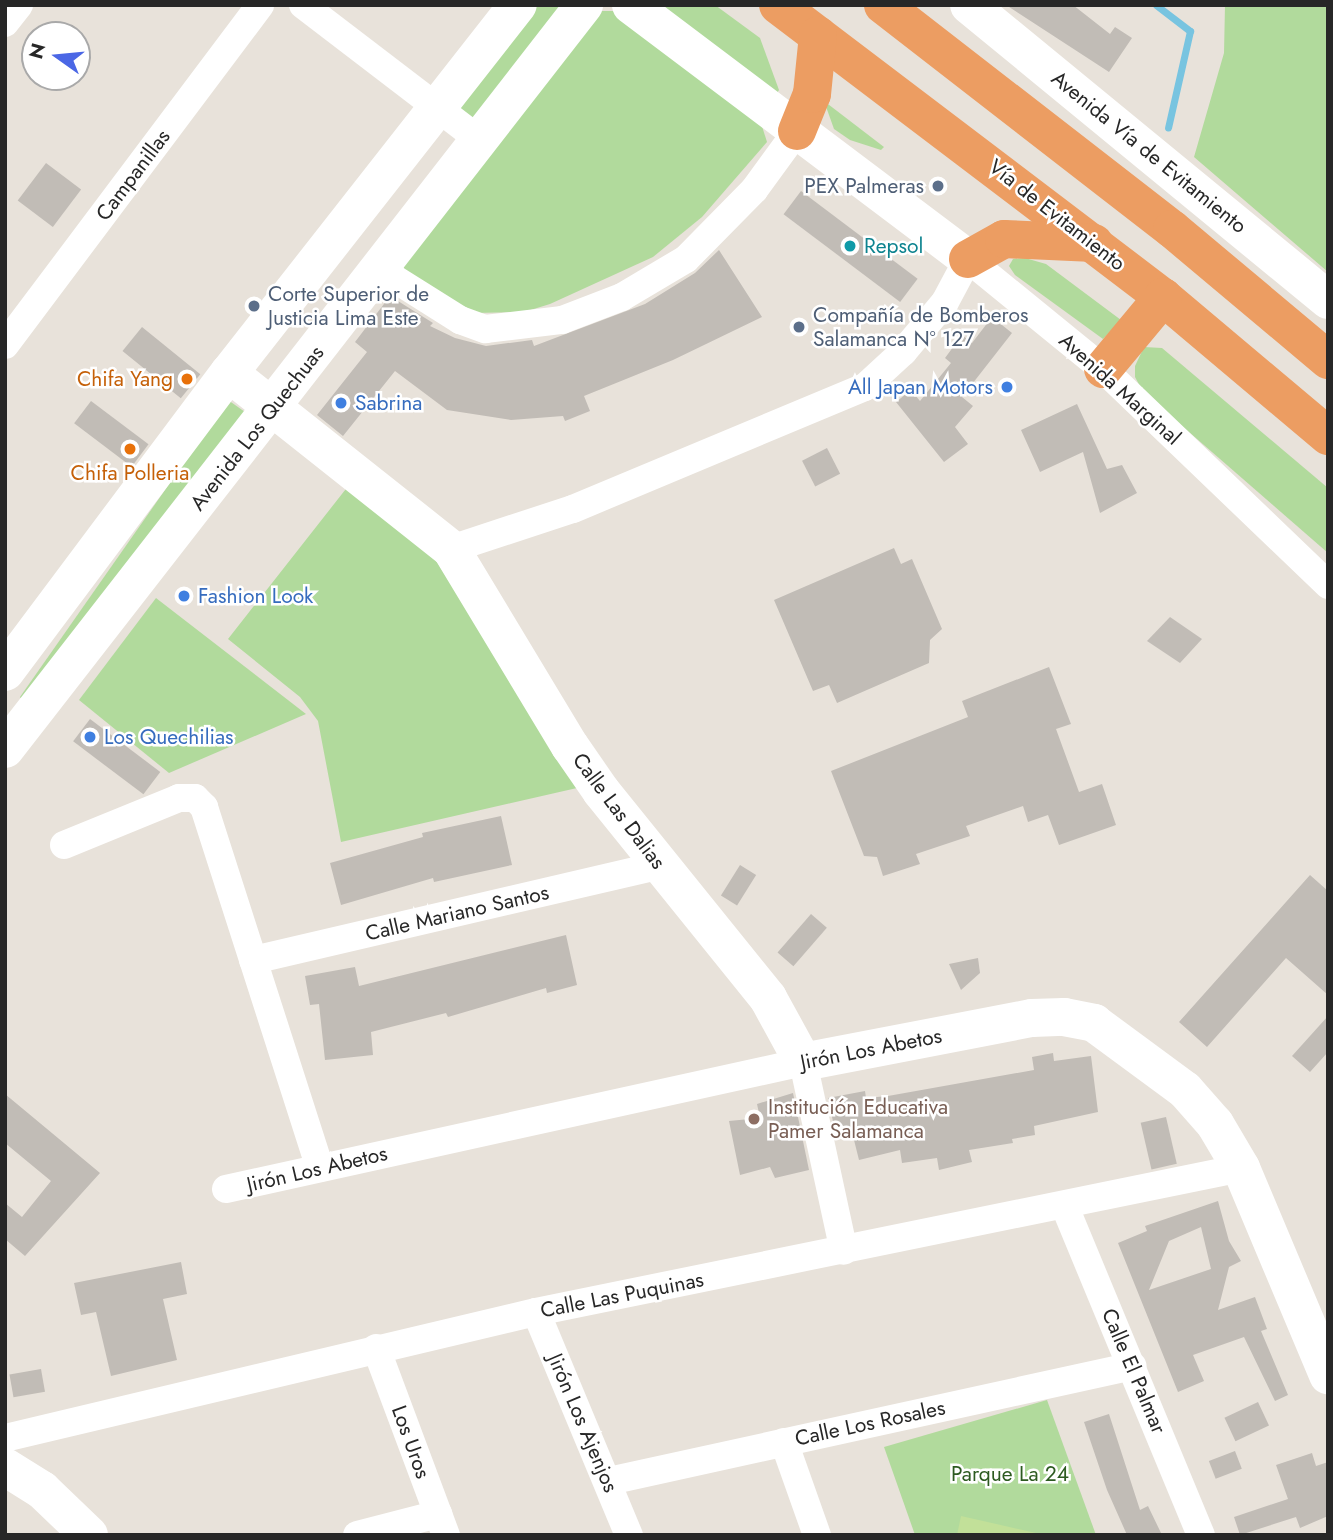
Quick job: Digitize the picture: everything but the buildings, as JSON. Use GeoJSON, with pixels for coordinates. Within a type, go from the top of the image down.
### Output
{"type":"FeatureCollection","features":[{"type":"Feature","properties":{"kind":"highway","name":"Vía de Evitamiento"},"geometry":{"type":"LineString","coordinates":[[778,5],[1163,297],[1328,436]]}},
{"type":"Feature","properties":{"kind":"highway"},"geometry":{"type":"LineString","coordinates":[[883,5],[1172,229],[1328,360]]}},
{"type":"Feature","properties":{"kind":"highway"},"geometry":{"type":"LineString","coordinates":[[797,131],[812,94],[818,35]]}},
{"type":"Feature","properties":{"kind":"highway"},"geometry":{"type":"LineString","coordinates":[[968,260],[1004,239],[1094,243]]}},
{"type":"Feature","properties":{"kind":"highway"},"geometry":{"type":"LineString","coordinates":[[1103,369],[1163,297]]}},
{"type":"Feature","properties":{"kind":"street"},"geometry":{"type":"LineString","coordinates":[[5,23],[19,5]]}},
{"type":"Feature","properties":{"kind":"street","name":"Campanillas"},"geometry":{"type":"LineString","coordinates":[[5,345],[260,5]]}},
{"type":"Feature","properties":{"kind":"street"},"geometry":{"type":"LineString","coordinates":[[303,5],[478,139]]}},
{"type":"Feature","properties":{"kind":"street"},"geometry":{"type":"LineString","coordinates":[[5,671],[229,373],[518,5]]}},
{"type":"Feature","properties":{"kind":"street","name":"Avenida Los Quechuas"},"geometry":{"type":"LineString","coordinates":[[5,749],[275,407],[478,139],[584,5]]}},
{"type":"Feature","properties":{"kind":"street","name":"Avenida Marginal"},"geometry":{"type":"LineString","coordinates":[[631,5],[968,260],[1103,369],[1328,585]]}},
{"type":"Feature","properties":{"kind":"street","name":"Avenida Vía de Evitamiento"},"geometry":{"type":"LineString","coordinates":[[969,5],[1328,300]]}},
{"type":"Feature","properties":{"kind":"street"},"geometry":{"type":"LineString","coordinates":[[379,269],[460,320],[485,329],[562,320],[622,297],[686,259],[754,190],[797,131]]}},
{"type":"Feature","properties":{"kind":"street"},"geometry":{"type":"LineString","coordinates":[[451,549],[573,509],[865,387],[903,352],[945,302],[968,260]]}},
{"type":"Feature","properties":{"kind":"street","name":"Calle Las Dalias"},"geometry":{"type":"LineString","coordinates":[[229,373],[451,549],[570,746],[660,865],[768,998],[803,1062]]}},
{"type":"Feature","properties":{"kind":"street"},"geometry":{"type":"LineString","coordinates":[[64,845],[179,798],[195,798],[204,807],[320,1168]]}},
{"type":"Feature","properties":{"kind":"street","name":"Calle Mariano Santos"},"geometry":{"type":"LineString","coordinates":[[253,960],[660,865]]}},
{"type":"Feature","properties":{"kind":"street","name":"Jirón Los Abetos"},"geometry":{"type":"LineString","coordinates":[[226,1189],[803,1062],[1032,1018],[1064,1017],[1094,1023],[1185,1090],[1215,1124],[1241,1168],[1328,1375]]}},
{"type":"Feature","properties":{"kind":"street"},"geometry":{"type":"LineString","coordinates":[[803,1062],[844,1251]]}},
{"type":"Feature","properties":{"kind":"street","name":"Calle Las Puquinas"},"geometry":{"type":"LineString","coordinates":[[5,1438],[536,1312],[1065,1207],[1241,1168]]}},
{"type":"Feature","properties":{"kind":"street","name":"Calle El Palmar"},"geometry":{"type":"LineString","coordinates":[[1065,1207],[1201,1535]]}},
{"type":"Feature","properties":{"kind":"street","name":"Jirón Los Ajenjos"},"geometry":{"type":"LineString","coordinates":[[536,1312],[629,1535]]}},
{"type":"Feature","properties":{"kind":"street","name":"Los Uros"},"geometry":{"type":"LineString","coordinates":[[376,1349],[442,1524]]}},
{"type":"Feature","properties":{"kind":"street","name":"Calle Los Rosales"},"geometry":{"type":"LineString","coordinates":[[608,1481],[1133,1366]]}},
{"type":"Feature","properties":{"kind":"street"},"geometry":{"type":"LineString","coordinates":[[785,1441],[817,1535]]}},
{"type":"Feature","properties":{"kind":"street"},"geometry":{"type":"LineString","coordinates":[[5,1467],[42,1490],[89,1535]]}},
{"type":"Feature","properties":{"kind":"street"},"geometry":{"type":"LineString","coordinates":[[357,1535],[442,1524]]}},
{"type":"Feature","properties":{"kind":"green space"},"geometry":{"type":"Polygon","coordinates":[[[529,5],[569,5],[477,121],[463,118],[458,100],[529,5]]]}},
{"type":"Feature","properties":{"kind":"green space"},"geometry":{"type":"Polygon","coordinates":[[[652,5],[715,5],[760,38],[779,90],[775,96],[652,5]]]}},
{"type":"Feature","properties":{"kind":"green space"},"geometry":{"type":"Polygon","coordinates":[[[1225,5],[1328,5],[1328,272],[1194,157],[1224,53],[1225,5]]]}},
{"type":"Feature","properties":{"kind":"green space"},"geometry":{"type":"Polygon","coordinates":[[[598,11],[614,11],[760,120],[767,142],[702,217],[653,257],[550,304],[524,312],[472,313],[405,271],[402,262],[598,11]]]}},
{"type":"Feature","properties":{"kind":"green space"},"geometry":{"type":"Polygon","coordinates":[[[824,101],[884,147],[881,150],[850,140],[834,129],[824,101]]]}},
{"type":"Feature","properties":{"kind":"green space"},"geometry":{"type":"Polygon","coordinates":[[[1025,258],[1046,264],[1121,320],[1103,339],[1015,275],[1009,266],[1013,259],[1025,258]]]}},
{"type":"Feature","properties":{"kind":"green space"},"geometry":{"type":"Polygon","coordinates":[[[1144,347],[1162,348],[1328,488],[1328,553],[1143,392],[1135,377],[1135,366],[1144,347]]]}},
{"type":"Feature","properties":{"kind":"green space"},"geometry":{"type":"Polygon","coordinates":[[[228,400],[252,417],[44,714],[20,697],[228,400]]]}},
{"type":"Feature","properties":{"kind":"green space"},"geometry":{"type":"Polygon","coordinates":[[[349,485],[431,552],[577,788],[341,842],[318,721],[300,697],[228,639],[349,485]]]}},
{"type":"Feature","properties":{"kind":"green space"},"geometry":{"type":"Polygon","coordinates":[[[156,598],[306,714],[169,773],[79,700],[156,598]]]}},
{"type":"Feature","properties":{"kind":"green space","name":"Parque La 24"},"geometry":{"type":"Polygon","coordinates":[[[1047,1400],[1096,1535],[915,1535],[884,1447],[1047,1400]]]}},
{"type":"Feature","properties":{"kind":"green space"},"geometry":{"type":"Polygon","coordinates":[[[961,1516],[1045,1535],[957,1535],[961,1516]]]}},
{"type":"Feature","properties":{"kind":"waterway"},"geometry":{"type":"LineString","coordinates":[[1156,5],[1190,31],[1168,128]]}},
{"type":"Feature","properties":{"kind":"place","name":"PEX Palmeras"},"geometry":{"type":"Point","coordinates":[938,186]}},
{"type":"Feature","properties":{"kind":"place","name":"Repsol"},"geometry":{"type":"Point","coordinates":[850,246]}},
{"type":"Feature","properties":{"kind":"place","name":"Corte Superior de Justicia Lima Este"},"geometry":{"type":"Point","coordinates":[254,306]}},
{"type":"Feature","properties":{"kind":"place","name":"Compañía de Bomberos Salamanca Nº 127"},"geometry":{"type":"Point","coordinates":[799,327]}},
{"type":"Feature","properties":{"kind":"place","name":"Chifa Yang"},"geometry":{"type":"Point","coordinates":[187,379]}},
{"type":"Feature","properties":{"kind":"place","name":"All Japan Motors"},"geometry":{"type":"Point","coordinates":[1007,387]}},
{"type":"Feature","properties":{"kind":"place","name":"Sabrina"},"geometry":{"type":"Point","coordinates":[341,403]}},
{"type":"Feature","properties":{"kind":"place","name":"Chifa Polleria"},"geometry":{"type":"Point","coordinates":[130,449]}},
{"type":"Feature","properties":{"kind":"place","name":"Fashion Look"},"geometry":{"type":"Point","coordinates":[184,596]}},
{"type":"Feature","properties":{"kind":"place","name":"Los Quechilias"},"geometry":{"type":"Point","coordinates":[90,737]}},
{"type":"Feature","properties":{"kind":"place","name":"Institución Educativa Pamer Salamanca"},"geometry":{"type":"Point","coordinates":[754,1119]}}]}
